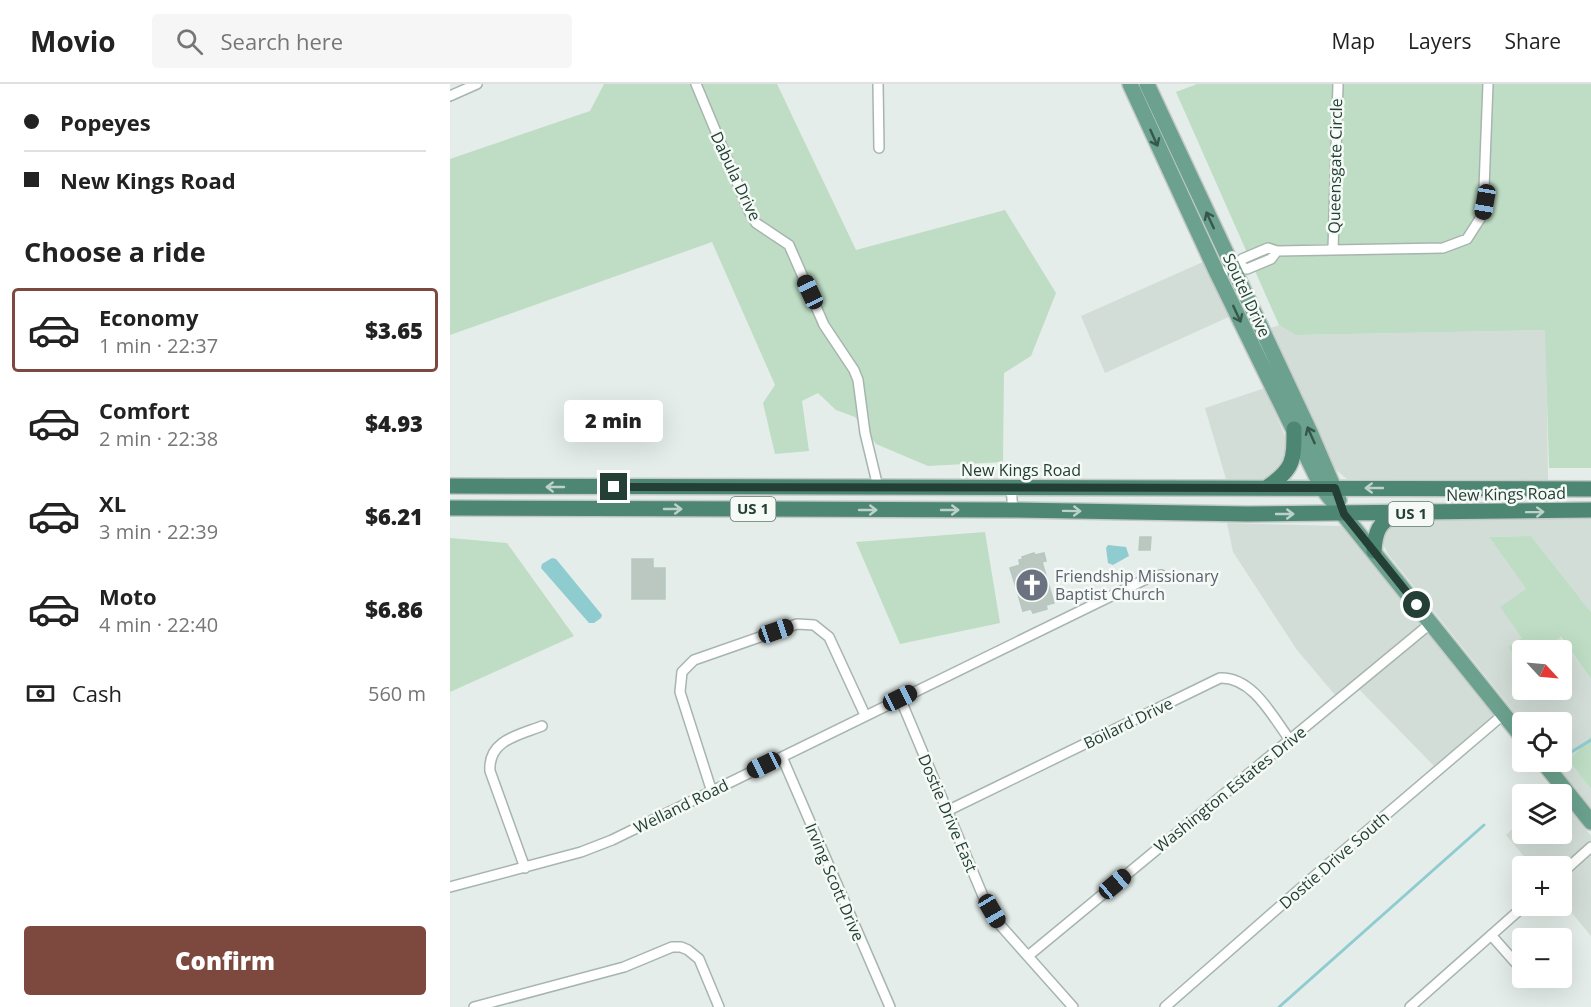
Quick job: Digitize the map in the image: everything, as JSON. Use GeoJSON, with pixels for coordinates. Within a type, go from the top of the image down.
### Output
{"type":"FeatureCollection","features":[{"type":"Feature","properties":{"kind":"highway"},"geometry":{"type":"LineString","coordinates":[[1266,488],[1288,471],[1294,459],[1293,429]]}},
{"type":"Feature","properties":{"kind":"highway","name":"New Kings Road"},"geometry":{"type":"LineString","coordinates":[[450,486],[1591,489]]}},
{"type":"Feature","properties":{"kind":"highway","name":"New Kings Road"},"geometry":{"type":"LineString","coordinates":[[450,508],[1344,514],[1591,510]]}},
{"type":"Feature","properties":{"kind":"highway"},"geometry":{"type":"LineString","coordinates":[[1374,551],[1379,525],[1396,514]]}},
{"type":"Feature","properties":{"kind":"main road","name":"Soutel Drive"},"geometry":{"type":"LineString","coordinates":[[1130,84],[1217,273],[1293,429],[1328,488],[1344,514],[1512,724]]}},
{"type":"Feature","properties":{"kind":"main road","name":"Soutel Drive"},"geometry":{"type":"LineString","coordinates":[[1147,84],[1236,268],[1328,488]]}},
{"type":"Feature","properties":{"kind":"main road"},"geometry":{"type":"LineString","coordinates":[[1551,772],[1591,822]]}},
{"type":"Feature","properties":{"kind":"street"},"geometry":{"type":"LineString","coordinates":[[450,96],[477,84]]}},
{"type":"Feature","properties":{"kind":"street","name":"Dabula Drive"},"geometry":{"type":"LineString","coordinates":[[696,84],[756,223],[789,245],[824,325],[854,370],[865,433],[878,487]]}},
{"type":"Feature","properties":{"kind":"street"},"geometry":{"type":"LineString","coordinates":[[878,84],[879,148]]}},
{"type":"Feature","properties":{"kind":"street","name":"Queensgate Circle"},"geometry":{"type":"LineString","coordinates":[[1333,249],[1338,84]]}},
{"type":"Feature","properties":{"kind":"street","name":"Queensgate Circle"},"geometry":{"type":"LineString","coordinates":[[1236,268],[1242,259],[1268,248],[1277,251],[1443,248],[1467,239],[1478,225],[1485,202],[1488,84]]}},
{"type":"Feature","properties":{"kind":"street"},"geometry":{"type":"LineString","coordinates":[[1217,273],[1236,268]]}},
{"type":"Feature","properties":{"kind":"street"},"geometry":{"type":"LineString","coordinates":[[614,487],[614,509]]}},
{"type":"Feature","properties":{"kind":"street"},"geometry":{"type":"LineString","coordinates":[[1011,488],[1013,510]]}},
{"type":"Feature","properties":{"kind":"street","name":"Welland Road"},"geometry":{"type":"LineString","coordinates":[[450,887],[581,852],[602,844],[1146,579],[1161,575]]}},
{"type":"Feature","properties":{"kind":"street","name":"Washington Estates Drive"},"geometry":{"type":"LineString","coordinates":[[1028,956],[1431,623]]}},
{"type":"Feature","properties":{"kind":"street"},"geometry":{"type":"LineString","coordinates":[[712,792],[680,692],[682,672],[694,660],[797,624],[814,625],[822,629],[829,637],[865,715]]}},
{"type":"Feature","properties":{"kind":"street","name":"Boilard Drive"},"geometry":{"type":"LineString","coordinates":[[948,811],[1220,678],[1232,678],[1243,683],[1290,740]]}},
{"type":"Feature","properties":{"kind":"street","name":"Dostie Drive East"},"geometry":{"type":"LineString","coordinates":[[900,698],[983,896],[1000,926],[1072,1007]]}},
{"type":"Feature","properties":{"kind":"street","name":"Dostie Drive South"},"geometry":{"type":"LineString","coordinates":[[1165,1007],[1504,714]]}},
{"type":"Feature","properties":{"kind":"street"},"geometry":{"type":"LineString","coordinates":[[525,867],[489,763],[497,746],[504,741],[542,726]]}},
{"type":"Feature","properties":{"kind":"street","name":"Irving Scott Drive"},"geometry":{"type":"LineString","coordinates":[[782,757],[890,1007]]}},
{"type":"Feature","properties":{"kind":"street"},"geometry":{"type":"LineString","coordinates":[[1572,864],[1591,847]]}},
{"type":"Feature","properties":{"kind":"street"},"geometry":{"type":"LineString","coordinates":[[1410,1007],[1513,916]]}},
{"type":"Feature","properties":{"kind":"street"},"geometry":{"type":"LineString","coordinates":[[1491,935],[1512,958]]}},
{"type":"Feature","properties":{"kind":"street"},"geometry":{"type":"LineString","coordinates":[[474,1007],[624,967],[672,947],[688,950],[699,959],[719,1007]]}},
{"type":"Feature","properties":{"kind":"shaded area"},"geometry":{"type":"Polygon","coordinates":[[[1203,262],[1231,316],[1105,373],[1081,316],[1203,262]]]}},
{"type":"Feature","properties":{"kind":"shaded area"},"geometry":{"type":"Polygon","coordinates":[[[1279,325],[1297,335],[1546,330],[1548,480],[1347,479],[1336,470],[1271,328],[1279,325]]]}},
{"type":"Feature","properties":{"kind":"shaded area"},"geometry":{"type":"Polygon","coordinates":[[[1265,388],[1287,441],[1288,462],[1272,477],[1261,480],[1226,479],[1205,408],[1265,388]]]}},
{"type":"Feature","properties":{"kind":"shaded area"},"geometry":{"type":"Polygon","coordinates":[[[1398,519],[1591,519],[1591,612],[1531,536],[1489,537],[1526,589],[1521,640],[1512,640],[1512,700],[1572,700],[1572,653],[1591,679],[1591,736],[1572,758],[1572,712],[1514,712],[1388,554],[1382,542],[1385,523],[1398,519]]]}},
{"type":"Feature","properties":{"kind":"shaded area"},"geometry":{"type":"Polygon","coordinates":[[[1227,523],[1341,526],[1494,716],[1434,766],[1352,682],[1335,695],[1297,650],[1233,552],[1227,523]]]}},
{"type":"Feature","properties":{"kind":"shaded area"},"geometry":{"type":"Polygon","coordinates":[[[1572,765],[1591,789],[1591,808],[1572,784],[1562,772],[1572,772],[1572,765]]]}},
{"type":"Feature","properties":{"kind":"shaded area"},"geometry":{"type":"Polygon","coordinates":[[[1572,812],[1591,836],[1591,936],[1572,913],[1572,856],[1524,856],[1514,844],[1572,844],[1572,812]]]}},
{"type":"Feature","properties":{"kind":"shaded area"},"geometry":{"type":"Polygon","coordinates":[[[1512,829],[1512,842],[1506,835],[1512,829]]]}},
{"type":"Feature","properties":{"kind":"green space"},"geometry":{"type":"Polygon","coordinates":[[[604,84],[777,84],[856,250],[1005,210],[1056,293],[1031,356],[1004,373],[1003,462],[928,466],[876,444],[855,417],[836,410],[818,393],[802,401],[809,451],[775,454],[763,403],[775,385],[712,242],[450,335],[450,159],[590,111],[604,84]]]}},
{"type":"Feature","properties":{"kind":"green space"},"geometry":{"type":"Polygon","coordinates":[[[1197,84],[1591,84],[1591,468],[1549,468],[1545,330],[1296,335],[1279,325],[1176,92],[1197,84]]]}},
{"type":"Feature","properties":{"kind":"green space"},"geometry":{"type":"Polygon","coordinates":[[[985,532],[1000,623],[900,644],[856,542],[985,532]]]}},
{"type":"Feature","properties":{"kind":"green space"},"geometry":{"type":"Polygon","coordinates":[[[1531,536],[1591,612],[1591,679],[1572,652],[1572,640],[1563,640],[1561,637],[1556,640],[1519,640],[1522,638],[1500,607],[1526,589],[1489,537],[1531,536]]]}},
{"type":"Feature","properties":{"kind":"green space"},"geometry":{"type":"Polygon","coordinates":[[[450,538],[507,543],[574,636],[450,692],[450,538]]]}},
{"type":"Feature","properties":{"kind":"green space"},"geometry":{"type":"Polygon","coordinates":[[[1591,736],[1591,789],[1572,765],[1572,758],[1591,736]]]}},
{"type":"Feature","properties":{"kind":"water"},"geometry":{"type":"Polygon","coordinates":[[[1108,545],[1126,547],[1129,556],[1113,565],[1108,563],[1106,548],[1108,545]]]}},
{"type":"Feature","properties":{"kind":"water"},"geometry":{"type":"Polygon","coordinates":[[[552,558],[556,559],[602,615],[601,618],[594,623],[589,623],[541,568],[542,564],[552,558]]]}},
{"type":"Feature","properties":{"kind":"building"},"geometry":{"type":"Polygon","coordinates":[[[1140,537],[1151,537],[1150,550],[1139,550],[1140,537]]]}},
{"type":"Feature","properties":{"kind":"building","name":"Friendship Missionary Baptist Church"},"geometry":{"type":"Polygon","coordinates":[[[1034,553],[1035,555],[1044,553],[1046,561],[1042,562],[1054,603],[1046,605],[1047,609],[1033,613],[1031,609],[1023,611],[1010,568],[1020,565],[1019,560],[1023,559],[1022,557],[1034,553]]]}},
{"type":"Feature","properties":{"kind":"building"},"geometry":{"type":"Polygon","coordinates":[[[632,559],[653,559],[653,568],[665,568],[665,599],[632,599],[632,559]]]}},
{"type":"Feature","properties":{"kind":"waterway"},"geometry":{"type":"LineString","coordinates":[[1572,752],[1591,740]]}},
{"type":"Feature","properties":{"kind":"waterway"},"geometry":{"type":"LineString","coordinates":[[1279,1007],[1484,825]]}},
{"type":"Feature","properties":{"kind":"place","name":"Friendship Missionary Baptist Church"},"geometry":{"type":"Point","coordinates":[1032,585]}},
{"type":"Feature","properties":{"kind":"route"},"geometry":{"type":"LineString","coordinates":[[614,487],[1335,488],[1344,514],[1417,605]]}}]}
